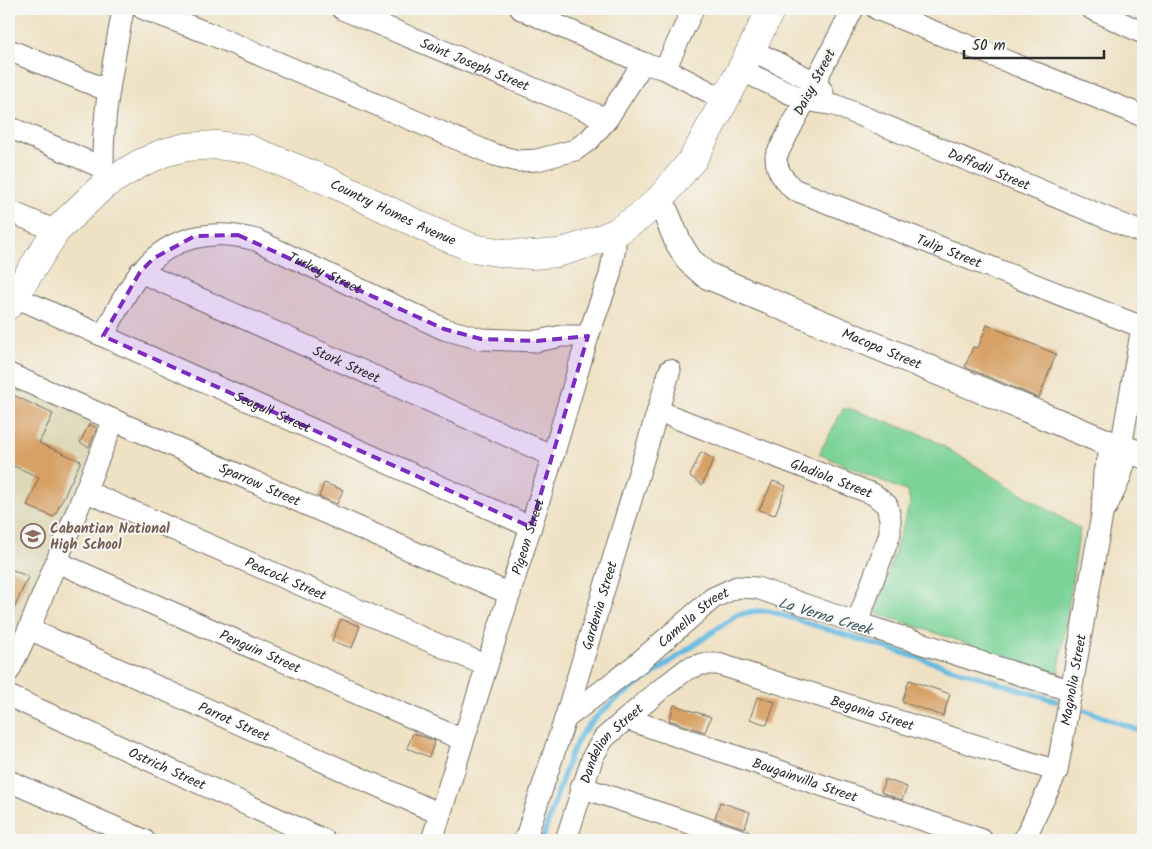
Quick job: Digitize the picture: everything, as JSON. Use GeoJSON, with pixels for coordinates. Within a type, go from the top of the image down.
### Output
{"type":"FeatureCollection","features":[{"type":"Feature","properties":{"kind":"main road","name":"Country Homes Avenue"},"geometry":{"type":"LineString","coordinates":[[10,298],[56,231],[103,177],[186,147],[216,145],[249,149],[330,182],[434,232],[473,248],[532,255],[558,253],[587,244],[615,233],[639,217],[660,199],[693,159],[771,9]]}},
{"type":"Feature","properties":{"kind":"street"},"geometry":{"type":"LineString","coordinates":[[9,127],[103,177],[109,91],[123,9]]}},
{"type":"Feature","properties":{"kind":"street"},"geometry":{"type":"LineString","coordinates":[[144,9],[208,33],[495,155],[518,161],[537,160],[575,150],[590,139],[607,119],[643,63]]}},
{"type":"Feature","properties":{"kind":"street","name":"Saint Joseph Street"},"geometry":{"type":"LineString","coordinates":[[342,9],[607,119]]}},
{"type":"Feature","properties":{"kind":"street"},"geometry":{"type":"LineString","coordinates":[[521,9],[643,63],[665,69],[725,100]]}},
{"type":"Feature","properties":{"kind":"street"},"geometry":{"type":"LineString","coordinates":[[665,69],[693,9]]}},
{"type":"Feature","properties":{"kind":"street","name":"Daisy Street"},"geometry":{"type":"LineString","coordinates":[[776,156],[853,9]]}},
{"type":"Feature","properties":{"kind":"street"},"geometry":{"type":"LineString","coordinates":[[877,9],[1143,116]]}},
{"type":"Feature","properties":{"kind":"street"},"geometry":{"type":"LineString","coordinates":[[1092,9],[1143,32]]}},
{"type":"Feature","properties":{"kind":"street"},"geometry":{"type":"LineString","coordinates":[[9,50],[109,91]]}},
{"type":"Feature","properties":{"kind":"street","name":"Daffodil Street"},"geometry":{"type":"LineString","coordinates":[[746,60],[835,105],[1143,233]]}},
{"type":"Feature","properties":{"kind":"street","name":"Tulip Street"},"geometry":{"type":"LineString","coordinates":[[776,156],[776,167],[781,176],[793,189],[1143,325]]}},
{"type":"Feature","properties":{"kind":"street","name":"Macopa Street"},"geometry":{"type":"LineString","coordinates":[[660,199],[678,242],[689,260],[706,275],[1126,449]]}},
{"type":"Feature","properties":{"kind":"street"},"geometry":{"type":"LineString","coordinates":[[9,210],[56,231]]}},
{"type":"Feature","properties":{"kind":"street","name":"Pigeon Street"},"geometry":{"type":"LineString","coordinates":[[432,840],[553,456],[588,336],[610,275],[615,233]]}},
{"type":"Feature","properties":{"kind":"street","name":"Turkey Street"},"geometry":{"type":"LineString","coordinates":[[103,336],[140,272],[154,258],[175,244],[195,236],[218,234],[238,235],[256,240],[444,329],[480,339],[537,341],[562,336],[588,336]]}},
{"type":"Feature","properties":{"kind":"street","name":"Stork Street"},"geometry":{"type":"LineString","coordinates":[[140,272],[553,456]]}},
{"type":"Feature","properties":{"kind":"street","name":"Seagull Street"},"geometry":{"type":"LineString","coordinates":[[10,298],[103,336],[530,528]]}},
{"type":"Feature","properties":{"kind":"street","name":"Magnolia Street"},"geometry":{"type":"LineString","coordinates":[[1024,840],[1057,771],[1102,515],[1120,478],[1126,449],[1143,325]]}},
{"type":"Feature","properties":{"kind":"street","name":"Gardenia Street"},"geometry":{"type":"LineString","coordinates":[[525,840],[565,719],[670,370]]}},
{"type":"Feature","properties":{"kind":"street","name":"Sparrow Street"},"geometry":{"type":"LineString","coordinates":[[9,374],[510,594]]}},
{"type":"Feature","properties":{"kind":"street","name":"Gladiola Street"},"geometry":{"type":"LineString","coordinates":[[658,411],[873,494],[887,505],[890,519],[890,534],[857,623]]}},
{"type":"Feature","properties":{"kind":"street"},"geometry":{"type":"LineString","coordinates":[[9,671],[29,630],[114,420]]}},
{"type":"Feature","properties":{"kind":"street","name":"Peacock Street"},"geometry":{"type":"LineString","coordinates":[[85,491],[487,666]]}},
{"type":"Feature","properties":{"kind":"street","name":"Penguin Street"},"geometry":{"type":"LineString","coordinates":[[57,562],[463,740]]}},
{"type":"Feature","properties":{"kind":"street","name":"Camella Street"},"geometry":{"type":"LineString","coordinates":[[565,719],[638,663],[713,598],[737,587],[757,588],[857,623],[1072,691]]}},
{"type":"Feature","properties":{"kind":"street","name":"Parrot Street"},"geometry":{"type":"LineString","coordinates":[[29,630],[440,814]]}},
{"type":"Feature","properties":{"kind":"street","name":"Begonia Street"},"geometry":{"type":"LineString","coordinates":[[687,669],[702,664],[718,664],[1057,771]]}},
{"type":"Feature","properties":{"kind":"street","name":"Dandelion Street"},"geometry":{"type":"LineString","coordinates":[[566,840],[593,756],[604,738],[660,688],[687,669]]}},
{"type":"Feature","properties":{"kind":"street","name":"Ostrich Street"},"geometry":{"type":"LineString","coordinates":[[9,696],[324,840]]}},
{"type":"Feature","properties":{"kind":"street","name":"Bougainvilla Street"},"geometry":{"type":"LineString","coordinates":[[627,719],[982,840]]}},
{"type":"Feature","properties":{"kind":"street"},"geometry":{"type":"LineString","coordinates":[[9,780],[144,840]]}},
{"type":"Feature","properties":{"kind":"street"},"geometry":{"type":"LineString","coordinates":[[582,787],[741,840]]}},
{"type":"Feature","properties":{"kind":"highlighted area"},"geometry":{"type":"Polygon","coordinates":[[[238,235],[444,329],[481,339],[537,341],[588,336],[531,527],[103,336],[140,272],[154,258],[195,236],[238,235]]]}},
{"type":"Feature","properties":{"kind":"shaded area","name":"Cabantian National High School"},"geometry":{"type":"Polygon","coordinates":[[[9,380],[107,423],[9,649],[9,380]]]}},
{"type":"Feature","properties":{"kind":"green space"},"geometry":{"type":"Polygon","coordinates":[[[843,409],[851,409],[928,437],[1080,529],[1058,674],[876,613],[910,503],[908,492],[819,454],[843,409]]]}},
{"type":"Feature","properties":{"kind":"building"},"geometry":{"type":"Polygon","coordinates":[[[987,325],[1056,354],[1039,398],[965,367],[973,347],[978,348],[987,325]]]}},
{"type":"Feature","properties":{"kind":"building"},"geometry":{"type":"Polygon","coordinates":[[[9,393],[53,414],[39,443],[81,461],[54,517],[27,506],[39,477],[9,464],[9,393]]]}},
{"type":"Feature","properties":{"kind":"building"},"geometry":{"type":"Polygon","coordinates":[[[89,424],[97,428],[89,447],[80,443],[89,424]]]}},
{"type":"Feature","properties":{"kind":"building"},"geometry":{"type":"Polygon","coordinates":[[[701,452],[714,459],[702,485],[690,476],[701,452]]]}},
{"type":"Feature","properties":{"kind":"building"},"geometry":{"type":"Polygon","coordinates":[[[773,481],[786,486],[775,515],[759,510],[773,481]]]}},
{"type":"Feature","properties":{"kind":"building"},"geometry":{"type":"Polygon","coordinates":[[[324,483],[343,490],[337,504],[319,497],[324,483]]]}},
{"type":"Feature","properties":{"kind":"building"},"geometry":{"type":"Polygon","coordinates":[[[9,568],[28,577],[9,620],[9,568]]]}},
{"type":"Feature","properties":{"kind":"building"},"geometry":{"type":"Polygon","coordinates":[[[341,619],[360,626],[352,648],[332,641],[341,619]]]}},
{"type":"Feature","properties":{"kind":"building"},"geometry":{"type":"Polygon","coordinates":[[[909,680],[950,694],[943,716],[902,702],[909,680]]]}},
{"type":"Feature","properties":{"kind":"building"},"geometry":{"type":"Polygon","coordinates":[[[757,697],[775,702],[767,725],[750,719],[757,697]]]}},
{"type":"Feature","properties":{"kind":"building"},"geometry":{"type":"Polygon","coordinates":[[[674,705],[711,717],[705,732],[669,720],[674,705]]]}},
{"type":"Feature","properties":{"kind":"building"},"geometry":{"type":"Polygon","coordinates":[[[413,733],[435,741],[429,757],[407,748],[413,733]]]}},
{"type":"Feature","properties":{"kind":"building"},"geometry":{"type":"Polygon","coordinates":[[[885,779],[907,787],[902,800],[881,792],[885,779]]]}},
{"type":"Feature","properties":{"kind":"building"},"geometry":{"type":"Polygon","coordinates":[[[720,802],[750,812],[745,828],[715,818],[720,802]]]}},
{"type":"Feature","properties":{"kind":"waterway","name":"La Verna Creek"},"geometry":{"type":"LineString","coordinates":[[542,840],[570,756],[580,736],[594,719],[614,701],[737,615],[754,611],[769,611],[1056,701]]}},
{"type":"Feature","properties":{"kind":"waterway","name":"La Verna Creek"},"geometry":{"type":"LineString","coordinates":[[1085,710],[1143,732]]}},
{"type":"Feature","properties":{"kind":"place","name":"Cabantian National High School"},"geometry":{"type":"Point","coordinates":[33,536]}}]}
